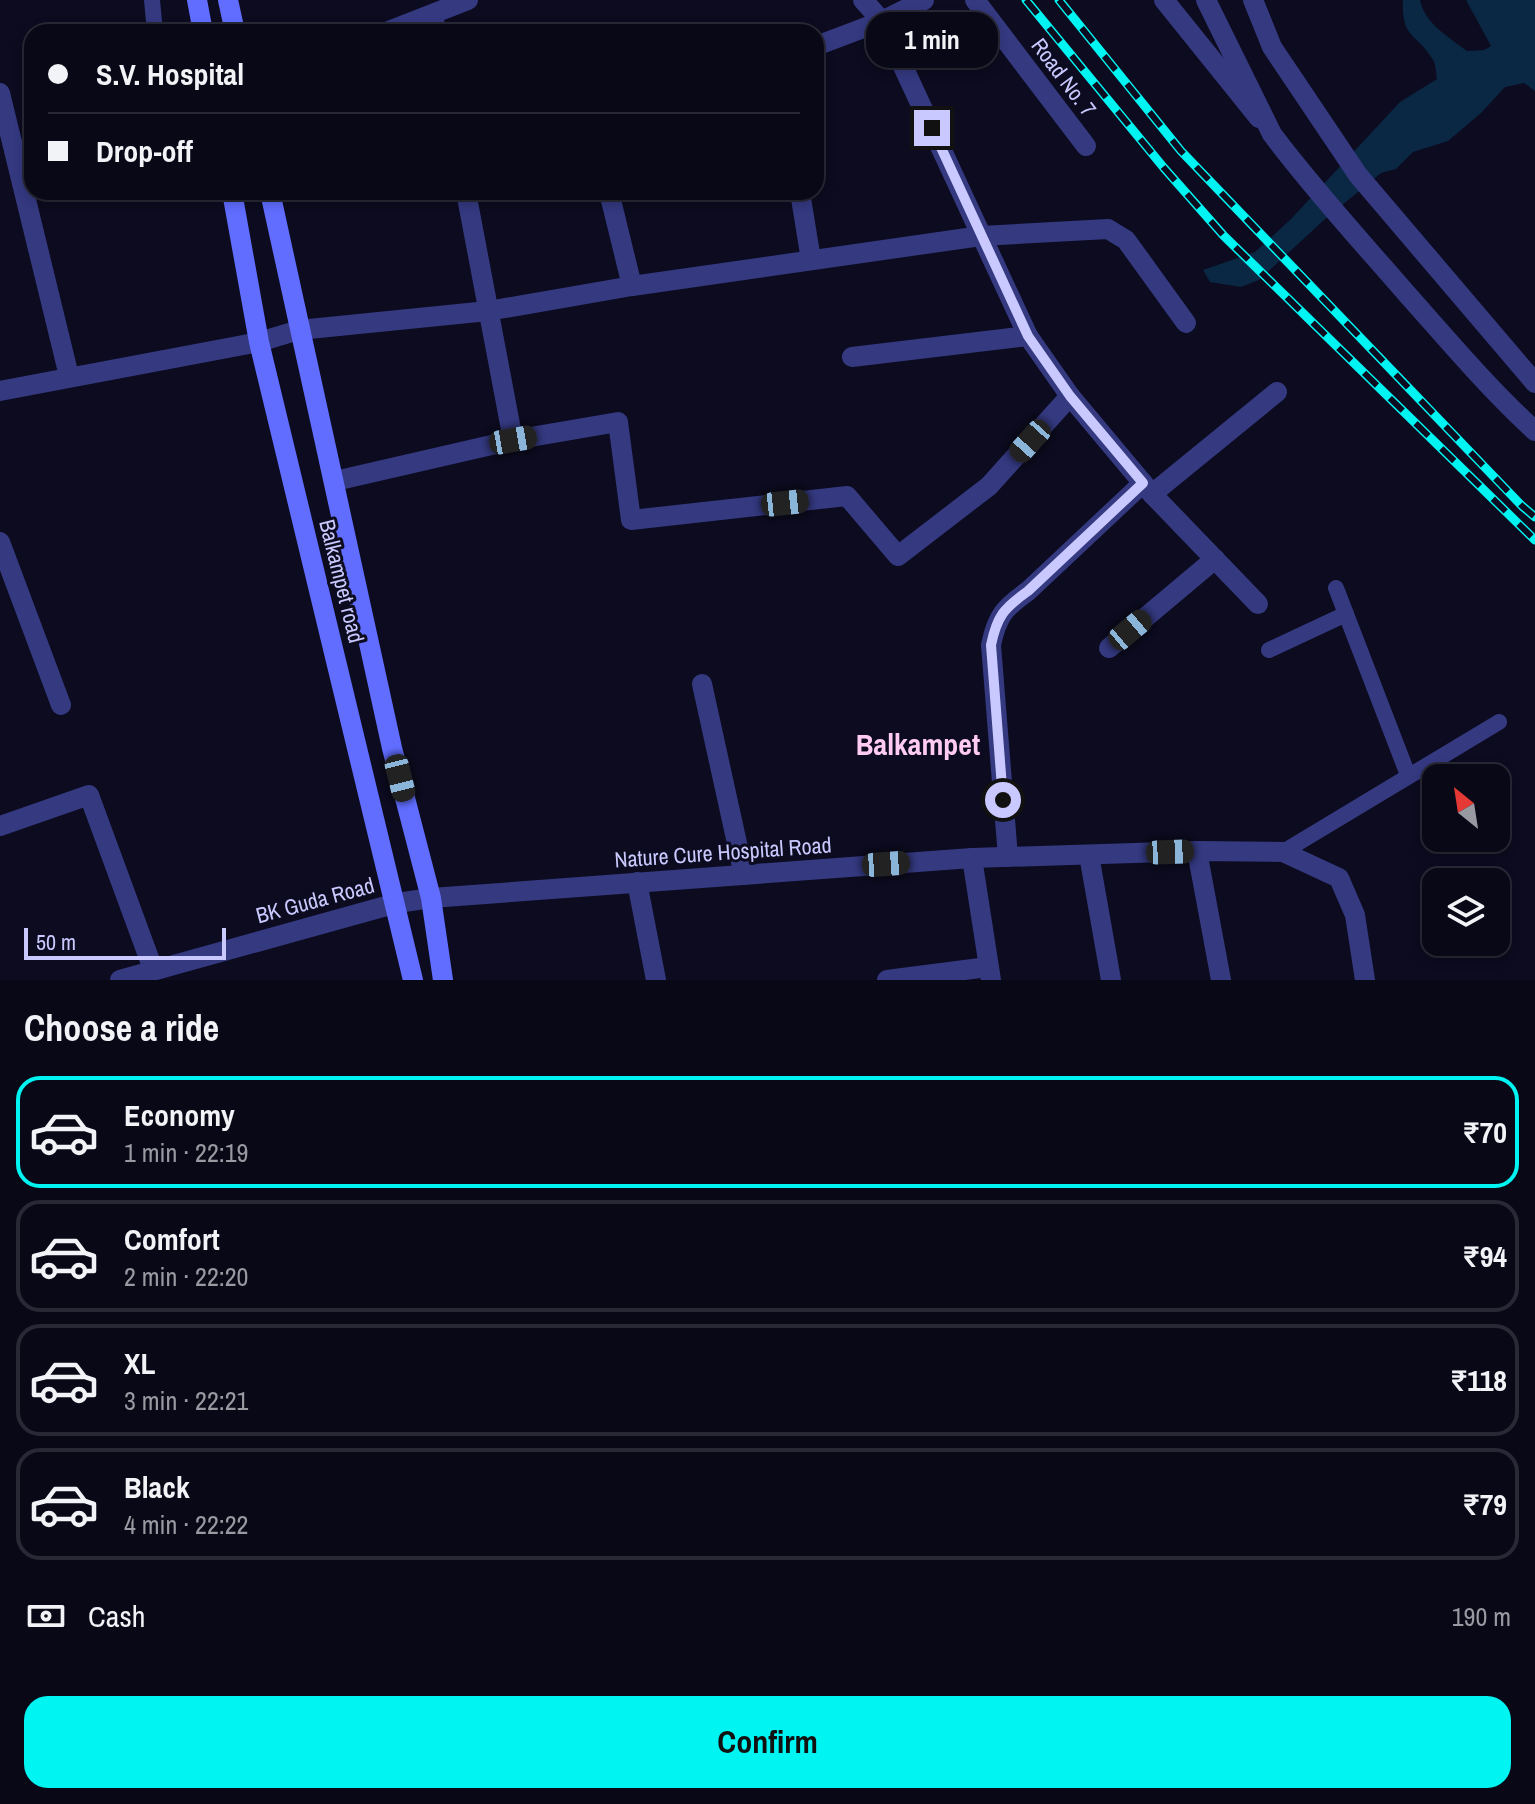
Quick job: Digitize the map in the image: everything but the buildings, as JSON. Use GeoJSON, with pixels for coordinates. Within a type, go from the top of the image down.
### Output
{"type":"FeatureCollection","features":[{"type":"Feature","properties":{"kind":"main road"},"geometry":{"type":"LineString","coordinates":[[197,0],[202,24]]}},
{"type":"Feature","properties":{"kind":"main road"},"geometry":{"type":"LineString","coordinates":[[228,0],[233,24]]}},
{"type":"Feature","properties":{"kind":"main road","name":"Balkampet road"},"geometry":{"type":"LineString","coordinates":[[233,200],[259,342],[397,903],[413,980]]}},
{"type":"Feature","properties":{"kind":"main road","name":"Balkampet road"},"geometry":{"type":"LineString","coordinates":[[272,200],[392,748],[431,898],[443,980]]}},
{"type":"Feature","properties":{"kind":"street"},"geometry":{"type":"LineString","coordinates":[[434,24],[468,0]]}},
{"type":"Feature","properties":{"kind":"street"},"geometry":{"type":"LineString","coordinates":[[863,0],[882,21],[1028,336],[1070,396],[1148,488],[1258,604]]}},
{"type":"Feature","properties":{"kind":"street"},"geometry":{"type":"LineString","coordinates":[[824,43],[882,21],[924,0]]}},
{"type":"Feature","properties":{"kind":"street","name":"Road No. 7"},"geometry":{"type":"LineString","coordinates":[[975,0],[1086,146]]}},
{"type":"Feature","properties":{"kind":"street"},"geometry":{"type":"LineString","coordinates":[[1165,0],[1323,198],[1499,398],[1535,431]]}},
{"type":"Feature","properties":{"kind":"street"},"geometry":{"type":"LineString","coordinates":[[1206,0],[1278,142]]}},
{"type":"Feature","properties":{"kind":"street"},"geometry":{"type":"LineString","coordinates":[[1253,0],[1272,47],[1358,175],[1535,383]]}},
{"type":"Feature","properties":{"kind":"street"},"geometry":{"type":"LineString","coordinates":[[0,93],[9,174],[69,376]]}},
{"type":"Feature","properties":{"kind":"street"},"geometry":{"type":"LineString","coordinates":[[467,200],[513,440]]}},
{"type":"Feature","properties":{"kind":"street"},"geometry":{"type":"LineString","coordinates":[[611,200],[632,286]]}},
{"type":"Feature","properties":{"kind":"street"},"geometry":{"type":"LineString","coordinates":[[801,200],[811,260]]}},
{"type":"Feature","properties":{"kind":"street"},"geometry":{"type":"LineString","coordinates":[[0,391],[259,342],[299,330],[488,311],[632,286],[981,236],[1108,229],[1117,232],[1186,323]]}},
{"type":"Feature","properties":{"kind":"street"},"geometry":{"type":"LineString","coordinates":[[852,357],[1028,336]]}},
{"type":"Feature","properties":{"kind":"street"},"geometry":{"type":"LineString","coordinates":[[1008,857],[991,645],[996,622],[1010,603],[1148,488],[1277,392]]}},
{"type":"Feature","properties":{"kind":"street"},"geometry":{"type":"LineString","coordinates":[[335,481],[513,440],[618,422],[631,520],[847,496],[898,556],[989,486],[1070,396]]}},
{"type":"Feature","properties":{"kind":"street"},"geometry":{"type":"LineString","coordinates":[[0,542],[61,705]]}},
{"type":"Feature","properties":{"kind":"street"},"geometry":{"type":"LineString","coordinates":[[1109,648],[1215,559]]}},
{"type":"Feature","properties":{"kind":"street"},"geometry":{"type":"LineString","coordinates":[[702,684],[744,875]]}},
{"type":"Feature","properties":{"kind":"street"},"geometry":{"type":"LineString","coordinates":[[0,826],[89,795],[153,969]]}},
{"type":"Feature","properties":{"kind":"street"},"geometry":{"type":"LineString","coordinates":[[1197,851],[1221,980]]}},
{"type":"Feature","properties":{"kind":"street","name":"Nature Cure Hospital Road"},"geometry":{"type":"LineString","coordinates":[[431,898],[972,858],[1197,851],[1283,852],[1339,878],[1355,915],[1365,980]]}},
{"type":"Feature","properties":{"kind":"street"},"geometry":{"type":"LineString","coordinates":[[1089,855],[1111,980]]}},
{"type":"Feature","properties":{"kind":"street"},"geometry":{"type":"LineString","coordinates":[[887,980],[990,974],[972,858]]}},
{"type":"Feature","properties":{"kind":"street"},"geometry":{"type":"LineString","coordinates":[[637,882],[656,980]]}},
{"type":"Feature","properties":{"kind":"street","name":"BK Guda Road"},"geometry":{"type":"LineString","coordinates":[[120,980],[397,903],[431,898]]}},
{"type":"Feature","properties":{"kind":"lane"},"geometry":{"type":"LineString","coordinates":[[152,0],[154,24]]}},
{"type":"Feature","properties":{"kind":"lane"},"geometry":{"type":"LineString","coordinates":[[1336,588],[1408,775]]}},
{"type":"Feature","properties":{"kind":"lane"},"geometry":{"type":"LineString","coordinates":[[1269,650],[1346,614]]}},
{"type":"Feature","properties":{"kind":"lane"},"geometry":{"type":"LineString","coordinates":[[1283,852],[1499,722]]}},
{"type":"Feature","properties":{"kind":"water"},"geometry":{"type":"Polygon","coordinates":[[[1403,0],[1420,0],[1432,23],[1467,51],[1484,50],[1491,46],[1466,0],[1535,0],[1535,91],[1524,83],[1505,87],[1448,141],[1413,152],[1396,169],[1381,173],[1259,280],[1241,287],[1210,282],[1203,270],[1255,252],[1291,219],[1400,102],[1437,79],[1433,60],[1407,29],[1403,0]]]}},
{"type":"Feature","properties":{"kind":"railway"},"geometry":{"type":"LineString","coordinates":[[1026,0],[1224,236],[1535,540]]}},
{"type":"Feature","properties":{"kind":"railway"},"geometry":{"type":"LineString","coordinates":[[1059,0],[1181,151],[1535,517]]}},
{"type":"Feature","properties":{"kind":"district","name":"Balkampet"},"geometry":{"type":"Point","coordinates":[918,745]}},
{"type":"Feature","properties":{"kind":"route"},"geometry":{"type":"LineString","coordinates":[[932,128],[1028,336],[1070,396],[1143,483],[1028,591],[1010,603],[996,622],[991,645],[1003,800]]}}]}
